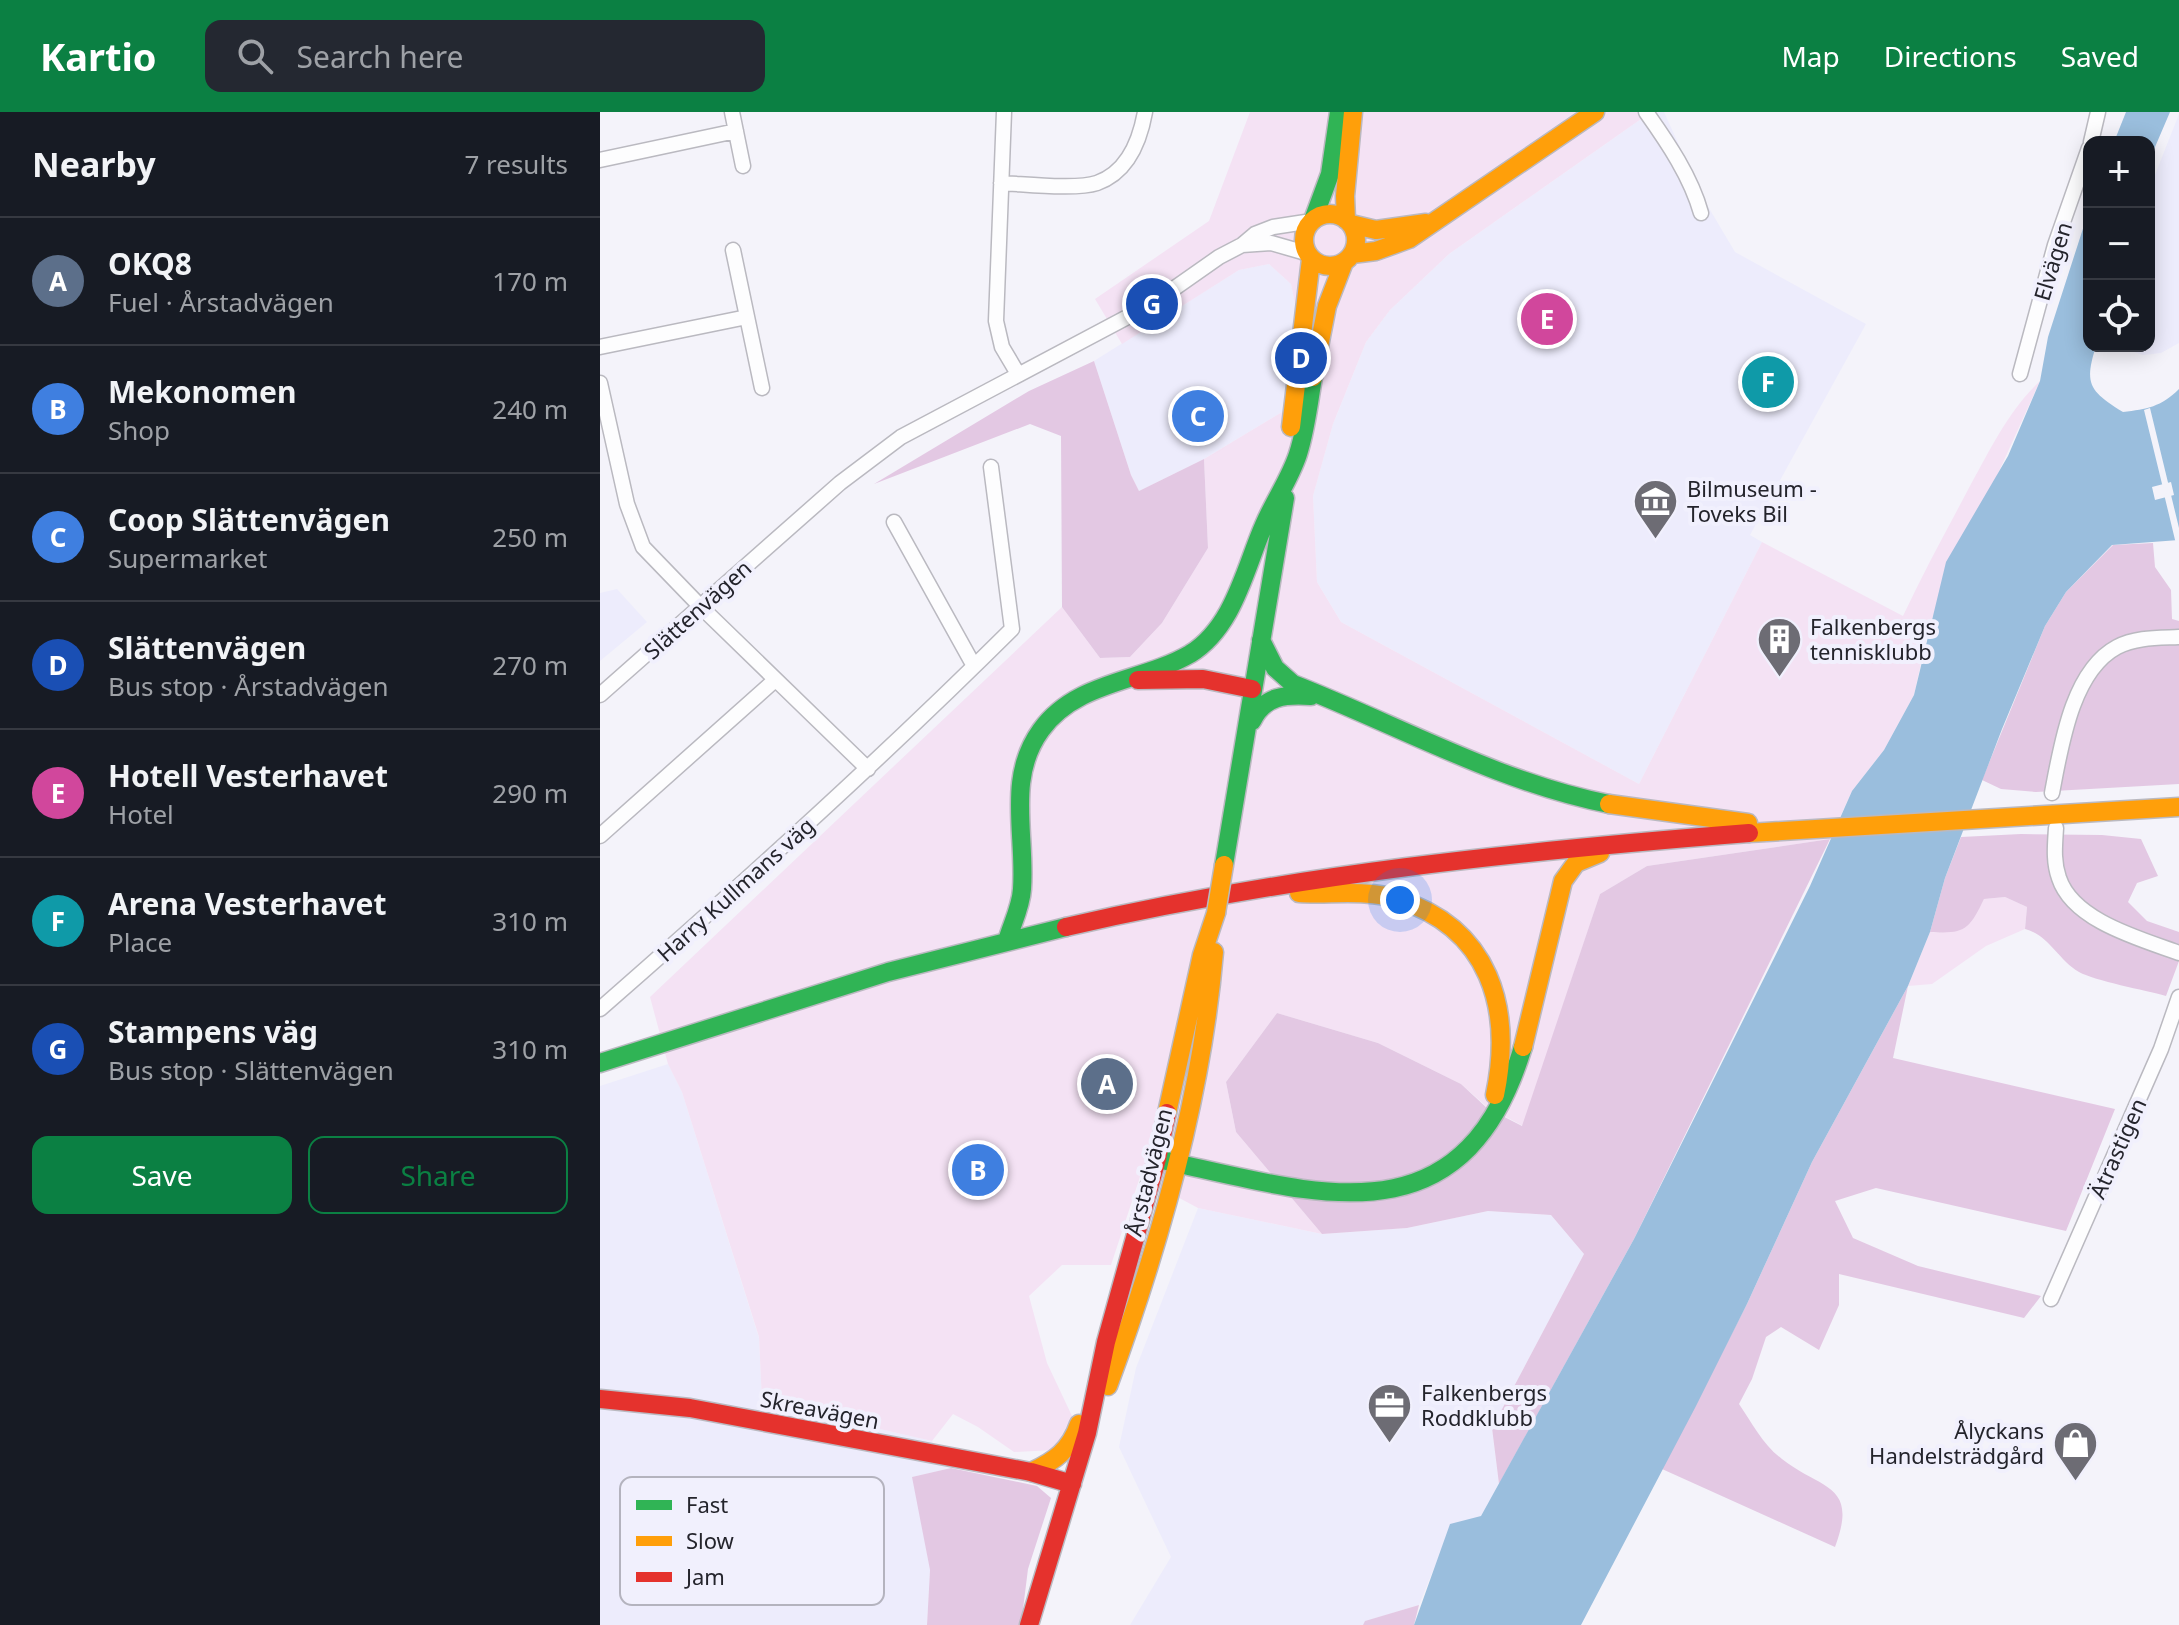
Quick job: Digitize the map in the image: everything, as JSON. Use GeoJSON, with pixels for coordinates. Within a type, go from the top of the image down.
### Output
{"type":"FeatureCollection","features":[{"type":"Feature","properties":{"kind":"main road"},"geometry":{"type":"LineString","coordinates":[[1339,112],[1330,174],[1304,236],[1309,256],[1327,266],[1409,239],[1595,112]]}},
{"type":"Feature","properties":{"kind":"main road"},"geometry":{"type":"LineString","coordinates":[[1348,258],[1355,234],[1348,222],[1345,196],[1353,112]]}},
{"type":"Feature","properties":{"kind":"main road"},"geometry":{"type":"LineString","coordinates":[[1312,220],[1330,214],[1376,230],[1430,223]]}},
{"type":"Feature","properties":{"kind":"main road","name":"Årstadvägen"},"geometry":{"type":"LineString","coordinates":[[1289,478],[1288,451],[1306,315],[1309,256]]}},
{"type":"Feature","properties":{"kind":"main road","name":"Årstadvägen"},"geometry":{"type":"LineString","coordinates":[[1087,1433],[1109,1384],[1135,1308],[1177,1163],[1208,1003],[1216,913],[1289,478],[1307,413],[1325,308],[1348,258]]}},
{"type":"Feature","properties":{"kind":"main road"},"geometry":{"type":"LineString","coordinates":[[1007,941],[1022,888],[1018,788],[1030,748],[1052,716],[1073,699],[1192,653],[1210,637],[1239,590],[1263,526],[1289,478]]}},
{"type":"Feature","properties":{"kind":"main road"},"geometry":{"type":"LineString","coordinates":[[1261,640],[1283,677],[1476,763],[1533,785],[1663,814],[1804,828]]}},
{"type":"Feature","properties":{"kind":"main road"},"geometry":{"type":"LineString","coordinates":[[1130,678],[1149,682],[1195,678],[1225,681],[1252,689]]}},
{"type":"Feature","properties":{"kind":"main road"},"geometry":{"type":"LineString","coordinates":[[1242,752],[1258,707],[1265,701],[1279,696],[1331,700]]}},
{"type":"Feature","properties":{"kind":"main road"},"geometry":{"type":"LineString","coordinates":[[600,1063],[742,1015],[1007,941],[1128,913],[1395,867],[1804,828],[2179,807]]}},
{"type":"Feature","properties":{"kind":"main road"},"geometry":{"type":"LineString","coordinates":[[1157,1159],[1311,1191],[1370,1194],[1414,1184],[1466,1154],[1498,1111],[1513,1082],[1565,878],[1573,865],[1592,854],[1651,842]]}},
{"type":"Feature","properties":{"kind":"main road"},"geometry":{"type":"LineString","coordinates":[[1263,889],[1394,899],[1437,917],[1457,933],[1486,970],[1501,1008],[1504,1055],[1488,1122]]}},
{"type":"Feature","properties":{"kind":"main road","name":"Årstadvägen"},"geometry":{"type":"LineString","coordinates":[[1029,1625],[1087,1433],[1106,1342],[1157,1159],[1199,967],[1216,913]]}},
{"type":"Feature","properties":{"kind":"main road"},"geometry":{"type":"LineString","coordinates":[[1031,1472],[1056,1462],[1076,1434],[1106,1342]]}},
{"type":"Feature","properties":{"kind":"main road","name":"Skreavägen"},"geometry":{"type":"LineString","coordinates":[[600,1399],[690,1408],[1031,1472],[1072,1484]]}},
{"type":"Feature","properties":{"kind":"street"},"geometry":{"type":"LineString","coordinates":[[732,112],[743,166]]}},
{"type":"Feature","properties":{"kind":"street"},"geometry":{"type":"LineString","coordinates":[[1004,112],[996,321],[1002,347],[1018,374]]}},
{"type":"Feature","properties":{"kind":"street"},"geometry":{"type":"LineString","coordinates":[[1001,183],[1098,183],[1118,169],[1133,152],[1141,134],[1145,112]]}},
{"type":"Feature","properties":{"kind":"street"},"geometry":{"type":"LineString","coordinates":[[1646,112],[1696,195],[1701,213]]}},
{"type":"Feature","properties":{"kind":"street"},"geometry":{"type":"LineString","coordinates":[[2092,136],[2098,112]]}},
{"type":"Feature","properties":{"kind":"street"},"geometry":{"type":"LineString","coordinates":[[600,160],[736,131]]}},
{"type":"Feature","properties":{"kind":"street","name":"Elvägen"},"geometry":{"type":"LineString","coordinates":[[2020,374],[2055,245],[2083,165]]}},
{"type":"Feature","properties":{"kind":"street","name":"Slättenvägen"},"geometry":{"type":"LineString","coordinates":[[600,695],[840,483],[901,437],[1152,304],[1255,234],[1273,227],[1312,220]]}},
{"type":"Feature","properties":{"kind":"street"},"geometry":{"type":"LineString","coordinates":[[1242,245],[1271,243],[1309,256]]}},
{"type":"Feature","properties":{"kind":"street"},"geometry":{"type":"LineString","coordinates":[[733,250],[762,388]]}},
{"type":"Feature","properties":{"kind":"street"},"geometry":{"type":"LineString","coordinates":[[600,347],[747,317]]}},
{"type":"Feature","properties":{"kind":"street"},"geometry":{"type":"LineString","coordinates":[[600,383],[607,448],[643,547],[868,769]]}},
{"type":"Feature","properties":{"kind":"street","name":"Harry Kullmans väg"},"geometry":{"type":"LineString","coordinates":[[600,1009],[868,769],[1012,629],[991,467]]}},
{"type":"Feature","properties":{"kind":"street"},"geometry":{"type":"LineString","coordinates":[[894,522],[974,666]]}},
{"type":"Feature","properties":{"kind":"street"},"geometry":{"type":"LineString","coordinates":[[2052,793],[2060,750],[2086,676],[2100,660],[2118,647],[2139,640],[2179,637]]}},
{"type":"Feature","properties":{"kind":"street"},"geometry":{"type":"LineString","coordinates":[[600,836],[775,680]]}},
{"type":"Feature","properties":{"kind":"street"},"geometry":{"type":"LineString","coordinates":[[2056,828],[2055,863],[2060,882],[2070,897],[2110,928],[2179,953]]}},
{"type":"Feature","properties":{"kind":"street","name":"Ätrastigen"},"geometry":{"type":"LineString","coordinates":[[2051,1299],[2161,1049],[2179,997]]}},
{"type":"Feature","properties":{"kind":"shaded area"},"geometry":{"type":"Polygon","coordinates":[[[1250,112],[1651,112],[1449,254],[1390,310],[1366,342],[1333,424],[1313,496],[1317,582],[1341,622],[1639,784],[1762,542],[1903,616],[1993,443],[2019,404],[2040,381],[1930,623],[1914,695],[1884,750],[1852,791],[1830,839],[1647,866],[1600,894],[1523,1126],[1487,1107],[1461,1084],[1378,1043],[1277,1013],[1226,1082],[1236,1132],[1322,1234],[1198,1208],[1140,1177],[1111,1265],[1062,1265],[1029,1296],[1047,1363],[1072,1416],[1054,1450],[1014,1452],[953,1414],[932,1441],[762,1402],[759,1337],[682,1092],[668,1064],[650,997],[1062,607],[1100,658],[1130,657],[1162,623],[1208,548],[1204,459],[1287,409],[1296,309],[1291,284],[1269,264],[1239,270],[1122,344],[1095,299],[1209,221],[1250,112]]]}},
{"type":"Feature","properties":{"kind":"shaded area"},"geometry":{"type":"Polygon","coordinates":[[[1651,112],[1664,112],[1703,198],[1735,252],[1866,324],[1750,535],[1762,542],[1639,784],[1341,622],[1317,582],[1313,496],[1333,424],[1366,342],[1390,310],[1449,254],[1651,112]]]}},
{"type":"Feature","properties":{"kind":"shaded area"},"geometry":{"type":"Polygon","coordinates":[[[2179,114],[2179,343],[2161,353],[2143,355],[2134,352],[2155,352],[2155,175],[2179,114]]]}},
{"type":"Feature","properties":{"kind":"shaded area"},"geometry":{"type":"Polygon","coordinates":[[[1269,264],[1291,284],[1296,309],[1287,409],[1204,459],[1139,491],[1094,361],[1239,270],[1269,264]]]}},
{"type":"Feature","properties":{"kind":"shaded area"},"geometry":{"type":"Polygon","coordinates":[[[1094,361],[1139,491],[1204,459],[1208,548],[1162,623],[1130,657],[1100,658],[1062,607],[1061,436],[1030,424],[874,484],[1029,391],[1094,361]]]}},
{"type":"Feature","properties":{"kind":"shaded area"},"geometry":{"type":"Polygon","coordinates":[[[2153,543],[2155,567],[2171,590],[2172,619],[2179,621],[2179,784],[2036,792],[2001,789],[1982,780],[2045,626],[2066,592],[2113,545],[2153,543]]]}},
{"type":"Feature","properties":{"kind":"shaded area"},"geometry":{"type":"Polygon","coordinates":[[[617,589],[647,622],[600,661],[600,593],[617,589]]]}},
{"type":"Feature","properties":{"kind":"shaded area"},"geometry":{"type":"Polygon","coordinates":[[[2021,834],[2141,839],[2158,876],[2137,883],[2128,902],[2147,921],[2179,932],[2179,961],[2166,996],[2079,972],[2041,937],[2025,929],[2027,907],[2005,897],[1984,899],[1970,924],[1959,931],[1930,932],[1945,878],[1961,837],[2021,834]]]}},
{"type":"Feature","properties":{"kind":"shaded area"},"geometry":{"type":"Polygon","coordinates":[[[1830,839],[1634,1239],[1499,1484],[1492,1428],[1584,1254],[1551,1215],[1488,1211],[1407,1228],[1322,1234],[1236,1132],[1226,1082],[1277,1013],[1378,1043],[1461,1084],[1487,1108],[1522,1126],[1600,894],[1647,866],[1830,839]]]}},
{"type":"Feature","properties":{"kind":"shaded area"},"geometry":{"type":"Polygon","coordinates":[[[2005,897],[2027,907],[2025,929],[1986,946],[1932,984],[1908,986],[1930,932],[1957,929],[1969,921],[1984,899],[2005,897]]]}},
{"type":"Feature","properties":{"kind":"shaded area"},"geometry":{"type":"Polygon","coordinates":[[[1908,986],[1893,1058],[2115,1109],[2066,1231],[1876,1188],[1835,1201],[1853,1238],[1918,1266],[2041,1296],[2024,1318],[1839,1274],[1839,1305],[1819,1350],[1781,1327],[1766,1337],[1752,1379],[1739,1404],[1775,1453],[1832,1491],[1839,1499],[1841,1526],[1835,1547],[1662,1469],[1747,1304],[1812,1162],[1908,986]]]}},
{"type":"Feature","properties":{"kind":"shaded area"},"geometry":{"type":"Polygon","coordinates":[[[668,1064],[682,1092],[759,1338],[762,1402],[932,1441],[951,1468],[913,1477],[930,1570],[927,1625],[600,1625],[600,1086],[668,1064]]]}},
{"type":"Feature","properties":{"kind":"shaded area"},"geometry":{"type":"Polygon","coordinates":[[[1198,1208],[1322,1234],[1407,1228],[1488,1211],[1551,1215],[1584,1254],[1492,1428],[1499,1484],[1481,1516],[1441,1551],[1419,1605],[1366,1621],[1363,1625],[1130,1625],[1171,1557],[1119,1447],[1136,1368],[1198,1208]]]}},
{"type":"Feature","properties":{"kind":"shaded area"},"geometry":{"type":"Polygon","coordinates":[[[951,1468],[1037,1486],[1051,1498],[1028,1569],[1021,1625],[927,1625],[930,1570],[912,1477],[951,1468]]]}},
{"type":"Feature","properties":{"kind":"shaded area"},"geometry":{"type":"Polygon","coordinates":[[[1419,1605],[1414,1625],[1363,1625],[1365,1621],[1419,1605]]]}},
{"type":"Feature","properties":{"kind":"water"},"geometry":{"type":"Polygon","coordinates":[[[2126,112],[2170,112],[2155,147],[2155,136],[2116,136],[2126,112]]]}},
{"type":"Feature","properties":{"kind":"water"},"geometry":{"type":"Polygon","coordinates":[[[2083,229],[2083,352],[2094,352],[2090,378],[2096,392],[2123,412],[2153,406],[2179,389],[2179,540],[2112,545],[2066,592],[2045,626],[1945,878],[1930,932],[1908,986],[1812,1162],[1747,1304],[1581,1625],[1414,1625],[1450,1524],[1481,1516],[1634,1239],[1810,886],[1852,791],[1884,750],[1914,695],[1946,562],[2008,456],[2040,381],[2048,337],[2083,229]],[[2171,482],[2152,487],[2155,500],[2174,495],[2171,482]]]}},
{"type":"Feature","properties":{"kind":"pier"},"geometry":{"type":"Polygon","coordinates":[[[2150,408],[2179,528],[2179,544],[2176,544],[2164,494],[2170,492],[2169,487],[2163,488],[2144,410],[2150,408]]]}},
{"type":"Feature","properties":{"kind":"traffic: fast"},"geometry":{"type":"LineString","coordinates":[[1313,220],[1330,174],[1339,112]]}},
{"type":"Feature","properties":{"kind":"traffic: fast"},"geometry":{"type":"LineString","coordinates":[[1007,941],[1021,896],[1021,787],[1030,748],[1055,714],[1072,701],[1190,654],[1217,628],[1228,613],[1264,525],[1295,463],[1313,377]]}},
{"type":"Feature","properties":{"kind":"traffic: fast"},"geometry":{"type":"LineString","coordinates":[[1224,865],[1285,498]]}},
{"type":"Feature","properties":{"kind":"traffic: fast"},"geometry":{"type":"LineString","coordinates":[[1261,640],[1275,668],[1293,684],[1488,767],[1528,782],[1609,804]]}},
{"type":"Feature","properties":{"kind":"traffic: fast"},"geometry":{"type":"LineString","coordinates":[[1252,721],[1263,706],[1276,698],[1311,696]]}},
{"type":"Feature","properties":{"kind":"traffic: fast"},"geometry":{"type":"LineString","coordinates":[[600,1063],[888,972],[1066,927]]}},
{"type":"Feature","properties":{"kind":"traffic: fast"},"geometry":{"type":"LineString","coordinates":[[1157,1159],[1271,1184],[1325,1191],[1375,1191],[1421,1180],[1462,1154],[1496,1111],[1523,1047]]}},
{"type":"Feature","properties":{"kind":"traffic: slow"},"geometry":{"type":"LineString","coordinates":[[1346,220],[1345,196],[1353,112]]}},
{"type":"Feature","properties":{"kind":"traffic: slow"},"geometry":{"type":"LineString","coordinates":[[1352,254],[1376,251],[1409,239],[1595,112]]}},
{"type":"Feature","properties":{"kind":"traffic: slow"},"geometry":{"type":"LineString","coordinates":[[1330,214],[1348,222],[1356,240],[1348,258],[1330,266],[1312,258],[1304,240],[1312,222],[1330,214]]}},
{"type":"Feature","properties":{"kind":"traffic: slow"},"geometry":{"type":"LineString","coordinates":[[1351,224],[1376,230],[1426,223]]}},
{"type":"Feature","properties":{"kind":"traffic: slow"},"geometry":{"type":"LineString","coordinates":[[1291,427],[1311,259]]}},
{"type":"Feature","properties":{"kind":"traffic: slow"},"geometry":{"type":"LineString","coordinates":[[1313,377],[1327,306],[1344,262]]}},
{"type":"Feature","properties":{"kind":"traffic: slow"},"geometry":{"type":"LineString","coordinates":[[1609,804],[1748,823]]}},
{"type":"Feature","properties":{"kind":"traffic: slow"},"geometry":{"type":"LineString","coordinates":[[1749,833],[2179,807]]}},
{"type":"Feature","properties":{"kind":"traffic: slow"},"geometry":{"type":"LineString","coordinates":[[1523,1047],[1563,881],[1576,863],[1600,853]]}},
{"type":"Feature","properties":{"kind":"traffic: slow"},"geometry":{"type":"LineString","coordinates":[[1216,913],[1224,865]]}},
{"type":"Feature","properties":{"kind":"traffic: slow"},"geometry":{"type":"LineString","coordinates":[[1299,893],[1385,896],[1429,912],[1454,930],[1474,951],[1488,975],[1496,1002],[1500,1063],[1495,1095]]}},
{"type":"Feature","properties":{"kind":"traffic: slow"},"geometry":{"type":"LineString","coordinates":[[1167,1113],[1202,955],[1216,913]]}},
{"type":"Feature","properties":{"kind":"traffic: slow"},"geometry":{"type":"LineString","coordinates":[[1108,1386],[1144,1281],[1175,1172],[1199,1062],[1214,952]]}},
{"type":"Feature","properties":{"kind":"traffic: slow"},"geometry":{"type":"LineString","coordinates":[[1031,1472],[1061,1454],[1079,1424]]}},
{"type":"Feature","properties":{"kind":"traffic: jam"},"geometry":{"type":"LineString","coordinates":[[1138,680],[1203,679],[1252,689]]}},
{"type":"Feature","properties":{"kind":"traffic: jam"},"geometry":{"type":"LineString","coordinates":[[1066,927],[1235,893],[1406,867],[1749,833]]}},
{"type":"Feature","properties":{"kind":"traffic: jam"},"geometry":{"type":"LineString","coordinates":[[1029,1625],[1087,1433],[1106,1342],[1167,1113]]}},
{"type":"Feature","properties":{"kind":"traffic: jam"},"geometry":{"type":"LineString","coordinates":[[600,1399],[690,1408],[1031,1472],[1072,1484]]}},
{"type":"Feature","properties":{"kind":"place","name":"Stampens väg"},"geometry":{"type":"Point","coordinates":[1152,304]}},
{"type":"Feature","properties":{"kind":"place","name":"Hotell Vesterhavet"},"geometry":{"type":"Point","coordinates":[1547,319]}},
{"type":"Feature","properties":{"kind":"place","name":"Slättenvägen"},"geometry":{"type":"Point","coordinates":[1301,358]}},
{"type":"Feature","properties":{"kind":"place","name":"Arena Vesterhavet"},"geometry":{"type":"Point","coordinates":[1768,382]}},
{"type":"Feature","properties":{"kind":"place","name":"Coop Slättenvägen"},"geometry":{"type":"Point","coordinates":[1198,416]}},
{"type":"Feature","properties":{"kind":"place","name":"Bilmuseum - Toveks Bil"},"geometry":{"type":"Point","coordinates":[1656,540]}},
{"type":"Feature","properties":{"kind":"place","name":"Falkenbergs tennisklubb"},"geometry":{"type":"Point","coordinates":[1779,678]}},
{"type":"Feature","properties":{"kind":"place","name":"OKQ8"},"geometry":{"type":"Point","coordinates":[1107,1084]}},
{"type":"Feature","properties":{"kind":"place","name":"Mekonomen"},"geometry":{"type":"Point","coordinates":[978,1170]}},
{"type":"Feature","properties":{"kind":"place","name":"Falkenbergs Roddklubb"},"geometry":{"type":"Point","coordinates":[1390,1444]}},
{"type":"Feature","properties":{"kind":"place","name":"Ålyckans Handelsträdgård"},"geometry":{"type":"Point","coordinates":[2075,1482]}}]}
